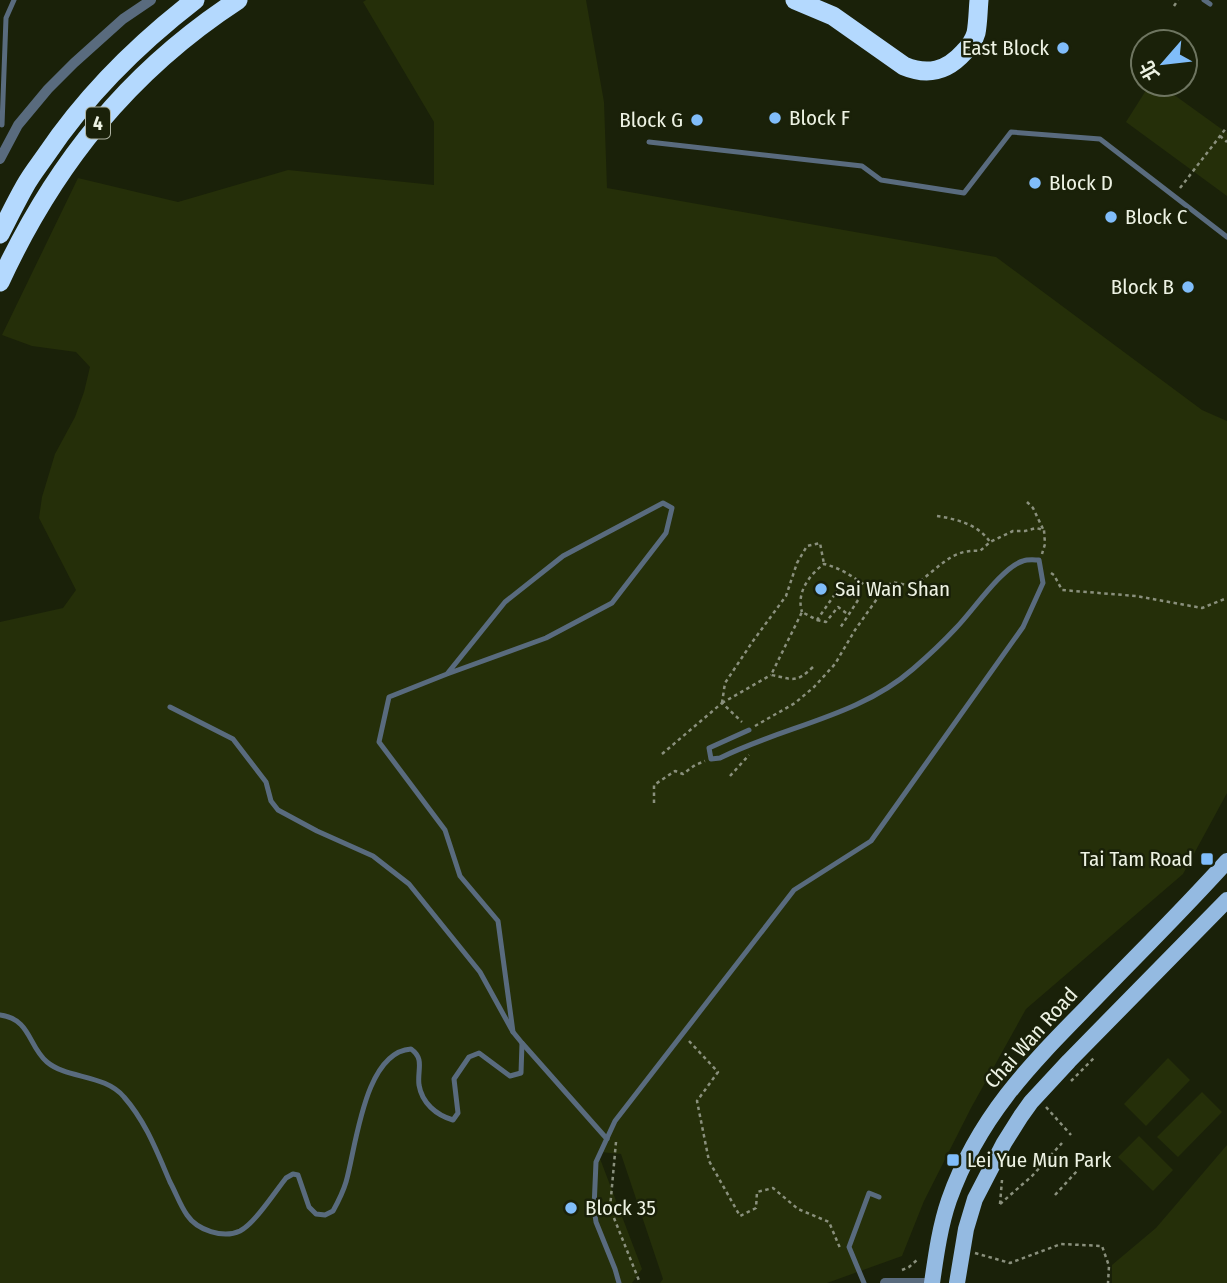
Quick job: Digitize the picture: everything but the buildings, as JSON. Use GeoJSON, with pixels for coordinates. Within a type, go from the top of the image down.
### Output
{"type":"FeatureCollection","features":[{"type":"Feature","properties":{"kind":"highway","name":"4"},"geometry":{"type":"LineString","coordinates":[[0,234],[26,184],[62,131],[99,86],[130,54],[195,0]]}},
{"type":"Feature","properties":{"kind":"highway","name":"4"},"geometry":{"type":"LineString","coordinates":[[0,282],[46,194],[101,119],[155,63],[238,0]]}},
{"type":"Feature","properties":{"kind":"highway"},"geometry":{"type":"LineString","coordinates":[[795,0],[833,16],[904,66],[929,71],[953,63],[966,50],[975,36],[979,0]]}},
{"type":"Feature","properties":{"kind":"main road","name":"Chai Wan Road"},"geometry":{"type":"LineString","coordinates":[[931,1283],[949,1199],[969,1154],[996,1109],[1033,1063],[1227,861]]}},
{"type":"Feature","properties":{"kind":"main road","name":"Chai Wan Road"},"geometry":{"type":"LineString","coordinates":[[957,1283],[966,1229],[975,1199],[1021,1116],[1069,1061],[1227,900]]}},
{"type":"Feature","properties":{"kind":"street"},"geometry":{"type":"LineString","coordinates":[[0,159],[18,125],[48,89],[123,19],[151,0]]}},
{"type":"Feature","properties":{"kind":"street"},"geometry":{"type":"LineString","coordinates":[[885,1283],[931,1283]]}},
{"type":"Feature","properties":{"kind":"lane"},"geometry":{"type":"LineString","coordinates":[[2,125],[6,18],[14,0]]}},
{"type":"Feature","properties":{"kind":"lane"},"geometry":{"type":"LineString","coordinates":[[649,142],[863,166],[881,180],[964,193],[1011,132],[1100,139],[1227,237]]}},
{"type":"Feature","properties":{"kind":"lane"},"geometry":{"type":"LineString","coordinates":[[447,674],[505,602],[563,556],[663,503],[672,508],[666,533],[612,603],[546,638],[389,697],[379,742],[446,830],[460,876],[499,921],[513,1032]]}},
{"type":"Feature","properties":{"kind":"lane"},"geometry":{"type":"LineString","coordinates":[[619,1283],[596,1222],[594,1208],[596,1162],[615,1121],[793,890],[871,841],[1023,627],[1043,583],[1040,563],[1022,561],[1000,576],[948,636],[912,670],[877,694],[835,715],[711,759],[709,748],[749,730]]}},
{"type":"Feature","properties":{"kind":"lane"},"geometry":{"type":"LineString","coordinates":[[170,707],[233,739],[266,782],[271,801],[278,810],[373,856],[409,884],[480,972],[513,1032],[607,1139]]}},
{"type":"Feature","properties":{"kind":"lane"},"geometry":{"type":"LineString","coordinates":[[0,1014],[20,1022],[47,1062],[62,1070],[99,1080],[122,1094],[142,1119],[188,1218],[205,1231],[223,1234],[239,1231],[249,1223],[286,1178],[293,1174],[298,1175],[309,1207],[316,1214],[325,1215],[333,1211],[346,1183],[364,1101],[388,1060],[403,1049],[416,1052],[420,1060],[418,1084],[431,1109],[442,1117],[453,1120],[458,1113],[454,1079],[470,1057],[479,1054],[510,1076],[521,1073],[522,1043]]}},
{"type":"Feature","properties":{"kind":"lane"},"geometry":{"type":"LineString","coordinates":[[864,1283],[849,1247],[869,1193],[879,1197]]}},
{"type":"Feature","properties":{"kind":"path"},"geometry":{"type":"LineString","coordinates":[[1174,6],[1178,0]]}},
{"type":"Feature","properties":{"kind":"path"},"geometry":{"type":"LineString","coordinates":[[1180,188],[1227,127]]}},
{"type":"Feature","properties":{"kind":"path"},"geometry":{"type":"LineString","coordinates":[[1220,136],[1227,142]]}},
{"type":"Feature","properties":{"kind":"path"},"geometry":{"type":"LineString","coordinates":[[1027,502],[1044,530],[1045,544],[1040,563],[1055,575],[1062,590],[1123,595],[1202,608],[1227,598]]}},
{"type":"Feature","properties":{"kind":"path"},"geometry":{"type":"LineString","coordinates":[[937,516],[954,518],[985,534],[990,542]]}},
{"type":"Feature","properties":{"kind":"path"},"geometry":{"type":"LineString","coordinates":[[722,703],[749,730],[795,703],[814,687],[835,664],[855,630],[892,582],[912,586],[955,554],[967,550],[980,551],[990,542],[1013,531],[1036,528],[1044,530]]}},
{"type":"Feature","properties":{"kind":"path"},"geometry":{"type":"LineString","coordinates":[[722,703],[725,684],[732,670],[786,596],[797,563],[807,546],[820,543],[824,564]]}},
{"type":"Feature","properties":{"kind":"path"},"geometry":{"type":"LineString","coordinates":[[824,564],[849,575],[879,596]]}},
{"type":"Feature","properties":{"kind":"path"},"geometry":{"type":"LineString","coordinates":[[824,564],[801,593],[799,603],[802,612],[826,622],[838,607],[849,615]]}},
{"type":"Feature","properties":{"kind":"path"},"geometry":{"type":"LineString","coordinates":[[817,620],[842,584],[860,597],[840,628]]}},
{"type":"Feature","properties":{"kind":"path"},"geometry":{"type":"LineString","coordinates":[[662,754],[722,703],[771,676],[802,612]]}},
{"type":"Feature","properties":{"kind":"path"},"geometry":{"type":"LineString","coordinates":[[771,676],[794,680],[813,667]]}},
{"type":"Feature","properties":{"kind":"path"},"geometry":{"type":"LineString","coordinates":[[654,803],[654,785],[675,771],[683,774],[695,765],[711,759]]}},
{"type":"Feature","properties":{"kind":"path"},"geometry":{"type":"LineString","coordinates":[[682,1034],[718,1072],[697,1101],[709,1161],[740,1216],[756,1208],[757,1192],[773,1188],[798,1209],[829,1222],[843,1255]]}},
{"type":"Feature","properties":{"kind":"path"},"geometry":{"type":"LineString","coordinates":[[1046,1107],[1071,1135]]}},
{"type":"Feature","properties":{"kind":"path"},"geometry":{"type":"LineString","coordinates":[[615,1121],[622,1128],[616,1141],[610,1208],[640,1283]]}},
{"type":"Feature","properties":{"kind":"path"},"geometry":{"type":"LineString","coordinates":[[1000,1204],[1032,1176],[1062,1143]]}},
{"type":"Feature","properties":{"kind":"path"},"geometry":{"type":"LineString","coordinates":[[1055,1195],[1077,1171]]}},
{"type":"Feature","properties":{"kind":"path"},"geometry":{"type":"LineString","coordinates":[[975,1253],[1010,1263],[1061,1244],[1101,1246],[1109,1266],[1108,1283]]}},
{"type":"Feature","properties":{"kind":"green space"},"geometry":{"type":"Polygon","coordinates":[[[586,0],[604,102],[607,188],[996,257],[1202,410],[1227,421],[1227,793],[1183,874],[1026,1009],[971,1108],[924,1201],[902,1256],[827,1283],[660,1283],[663,1279],[621,1154],[600,1152],[599,1156],[642,1269],[632,1283],[0,1283],[0,622],[63,608],[76,590],[39,518],[42,497],[55,454],[75,417],[90,367],[76,352],[32,346],[2,335],[78,178],[178,202],[288,170],[434,185],[434,122],[363,2],[586,0]]]}},
{"type":"Feature","properties":{"kind":"green space"},"geometry":{"type":"Polygon","coordinates":[[[1141,98],[1178,98],[1227,133],[1227,196],[1126,122],[1141,98]]]}},
{"type":"Feature","properties":{"kind":"green space"},"geometry":{"type":"Polygon","coordinates":[[[1168,1058],[1190,1080],[1146,1126],[1124,1104],[1168,1058]]]}},
{"type":"Feature","properties":{"kind":"green space"},"geometry":{"type":"Polygon","coordinates":[[[1202,1092],[1222,1112],[1178,1157],[1157,1137],[1202,1092]]]}},
{"type":"Feature","properties":{"kind":"green space"},"geometry":{"type":"Polygon","coordinates":[[[1139,1136],[1173,1170],[1153,1191],[1118,1157],[1139,1136]]]}},
{"type":"Feature","properties":{"kind":"green space"},"geometry":{"type":"Polygon","coordinates":[[[1227,1145],[1227,1283],[1112,1283],[1112,1265],[1156,1228],[1227,1145]]]}},
{"type":"Feature","properties":{"kind":"place","name":"East Block"},"geometry":{"type":"Point","coordinates":[1063,48]}},
{"type":"Feature","properties":{"kind":"place","name":"Block F"},"geometry":{"type":"Point","coordinates":[775,118]}},
{"type":"Feature","properties":{"kind":"place","name":"Block G"},"geometry":{"type":"Point","coordinates":[697,120]}},
{"type":"Feature","properties":{"kind":"place","name":"Block D"},"geometry":{"type":"Point","coordinates":[1035,183]}},
{"type":"Feature","properties":{"kind":"place","name":"Block C"},"geometry":{"type":"Point","coordinates":[1111,217]}},
{"type":"Feature","properties":{"kind":"place","name":"Block B"},"geometry":{"type":"Point","coordinates":[1188,287]}},
{"type":"Feature","properties":{"kind":"place","name":"Sai Wan Shan"},"geometry":{"type":"Point","coordinates":[821,589]}},
{"type":"Feature","properties":{"kind":"place","name":"Tai Tam Road"},"geometry":{"type":"Point","coordinates":[1207,859]}},
{"type":"Feature","properties":{"kind":"place","name":"Lei Yue Mun Park"},"geometry":{"type":"Point","coordinates":[953,1160]}},
{"type":"Feature","properties":{"kind":"place","name":"Block 35"},"geometry":{"type":"Point","coordinates":[571,1208]}}]}
